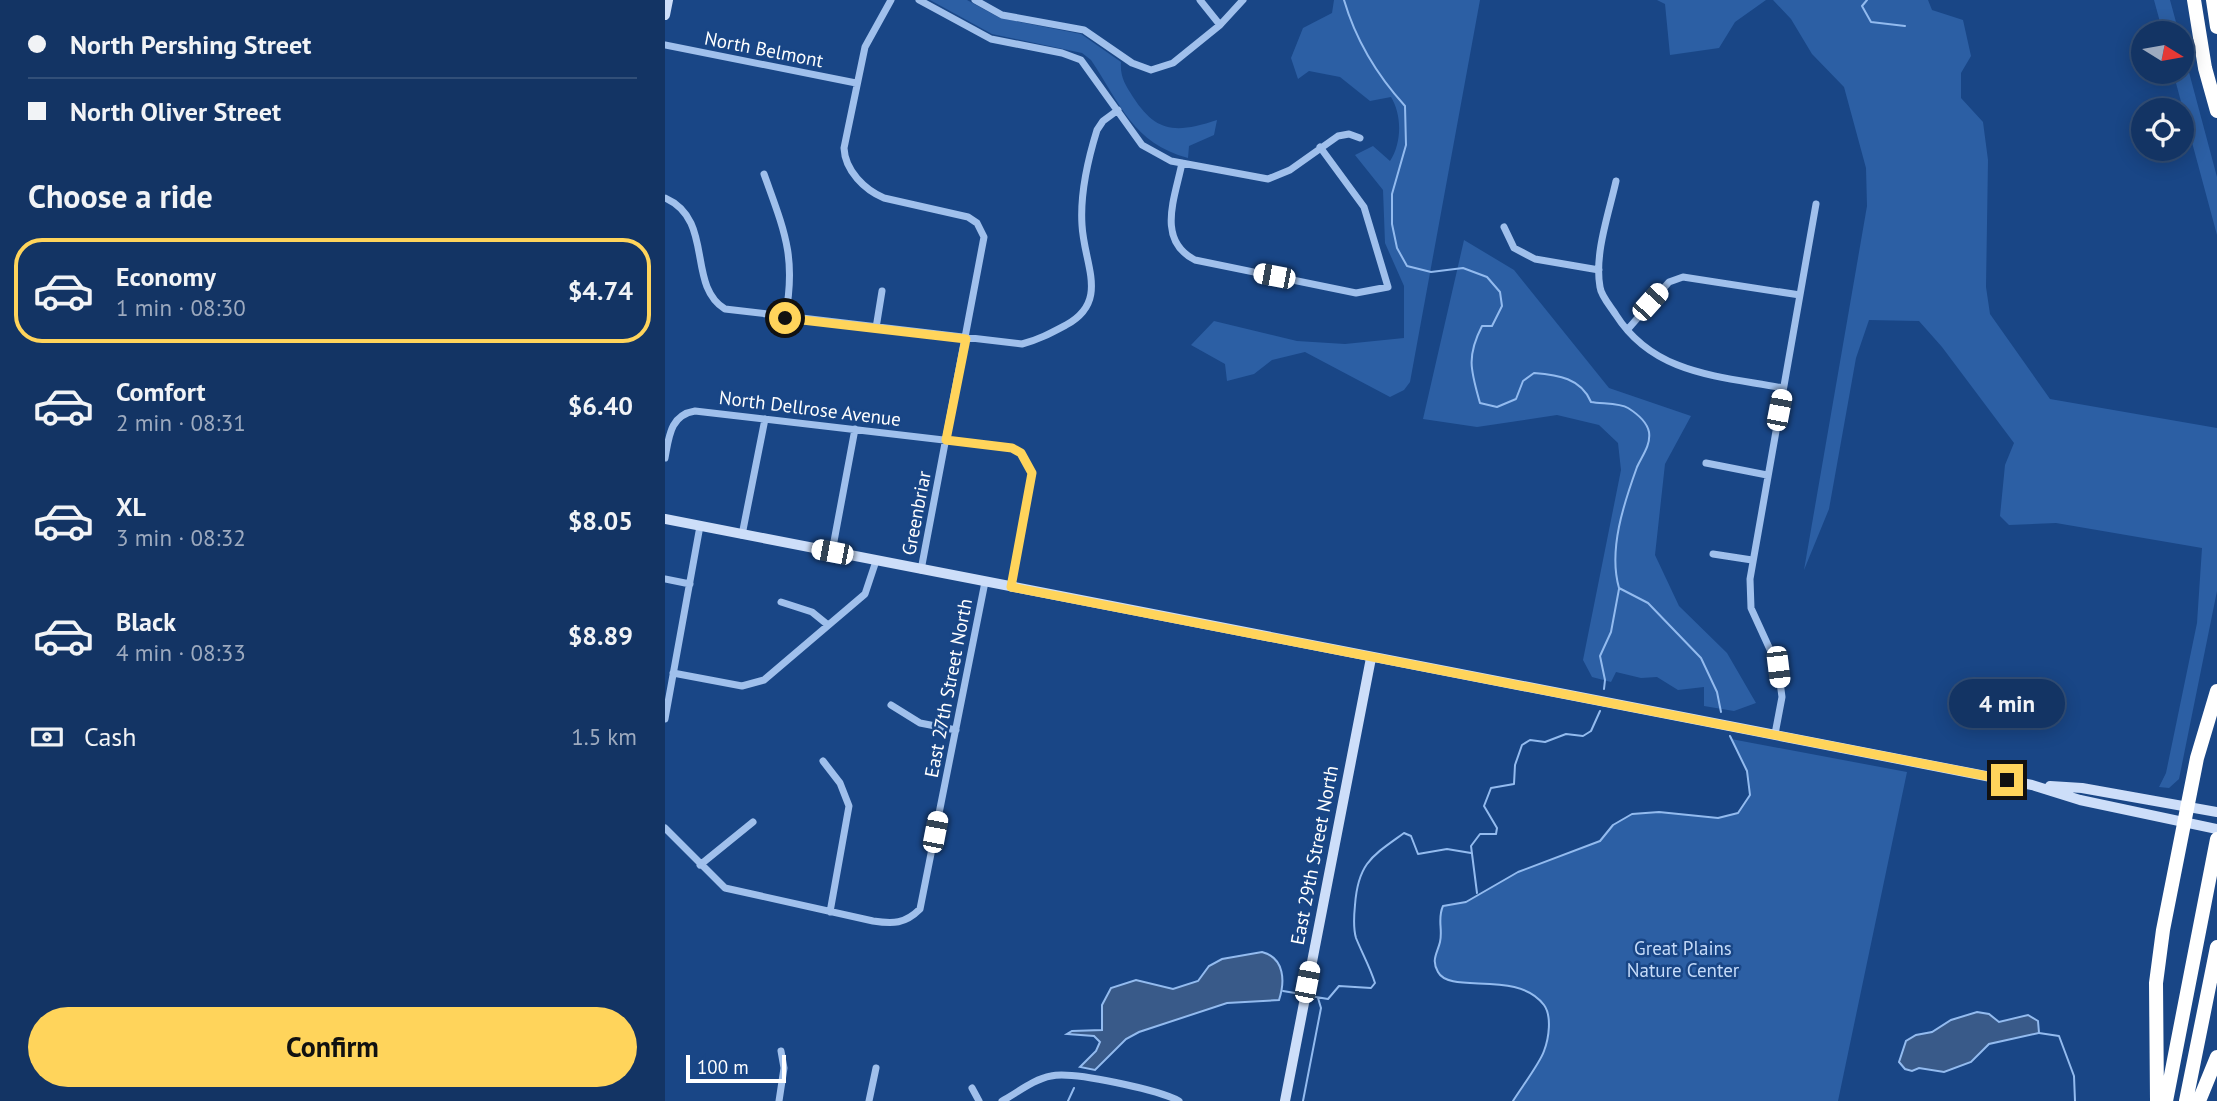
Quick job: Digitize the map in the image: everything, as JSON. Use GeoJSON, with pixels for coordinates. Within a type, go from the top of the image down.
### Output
{"type":"FeatureCollection","features":[{"type":"Feature","properties":{"kind":"highway"},"geometry":{"type":"LineString","coordinates":[[2194,0],[2205,68],[2217,111]]}},
{"type":"Feature","properties":{"kind":"highway"},"geometry":{"type":"LineString","coordinates":[[2213,0],[2217,27]]}},
{"type":"Feature","properties":{"kind":"highway"},"geometry":{"type":"LineString","coordinates":[[2157,1101],[2156,983],[2163,930],[2197,758],[2217,691]]}},
{"type":"Feature","properties":{"kind":"highway"},"geometry":{"type":"LineString","coordinates":[[2166,1101],[2216,844]]}},
{"type":"Feature","properties":{"kind":"highway"},"geometry":{"type":"LineString","coordinates":[[2186,1101],[2217,947]]}},
{"type":"Feature","properties":{"kind":"highway"},"geometry":{"type":"LineString","coordinates":[[2199,1101],[2217,1057]]}},
{"type":"Feature","properties":{"kind":"main road"},"geometry":{"type":"LineString","coordinates":[[665,15],[668,0]]}},
{"type":"Feature","properties":{"kind":"main road"},"geometry":{"type":"LineString","coordinates":[[665,519],[2032,785],[2080,800],[2217,829]]}},
{"type":"Feature","properties":{"kind":"main road","name":"East 29th Street North"},"geometry":{"type":"LineString","coordinates":[[1285,1101],[1371,658]]}},
{"type":"Feature","properties":{"kind":"main road"},"geometry":{"type":"LineString","coordinates":[[2032,785],[2082,789],[2217,812]]}},
{"type":"Feature","properties":{"kind":"street"},"geometry":{"type":"LineString","coordinates":[[856,83],[865,47],[891,0]]}},
{"type":"Feature","properties":{"kind":"street"},"geometry":{"type":"LineString","coordinates":[[919,0],[991,39],[1062,53],[1080,60],[1142,145],[1154,153],[1182,163],[1268,178],[1290,170],[1338,136],[1349,134],[1360,138]]}},
{"type":"Feature","properties":{"kind":"street"},"geometry":{"type":"LineString","coordinates":[[975,0],[1002,15],[1084,30],[1132,63],[1146,68],[1163,68],[1173,63],[1220,25],[1243,0]]}},
{"type":"Feature","properties":{"kind":"street"},"geometry":{"type":"LineString","coordinates":[[1200,0],[1220,25]]}},
{"type":"Feature","properties":{"kind":"street","name":"North Belmont"},"geometry":{"type":"LineString","coordinates":[[665,45],[856,83]]}},
{"type":"Feature","properties":{"kind":"street","name":"Greenbriar"},"geometry":{"type":"LineString","coordinates":[[856,83],[844,155],[861,183],[884,198],[968,217],[977,223],[984,237],[921,570]]}},
{"type":"Feature","properties":{"kind":"street"},"geometry":{"type":"LineString","coordinates":[[665,198],[678,204],[689,216],[707,285],[718,305],[737,312],[1022,344],[1039,340],[1084,314],[1092,293],[1081,225],[1093,143],[1103,121],[1118,110]]}},
{"type":"Feature","properties":{"kind":"street"},"geometry":{"type":"LineString","coordinates":[[1182,163],[1170,223],[1175,245],[1183,254],[1195,260],[1356,293],[1388,287],[1364,206],[1320,147]]}},
{"type":"Feature","properties":{"kind":"street"},"geometry":{"type":"LineString","coordinates":[[764,174],[791,256],[792,280],[785,318]]}},
{"type":"Feature","properties":{"kind":"street"},"geometry":{"type":"LineString","coordinates":[[1616,181],[1599,270],[1600,289],[1628,329],[1661,358],[1678,368],[1783,388]]}},
{"type":"Feature","properties":{"kind":"street"},"geometry":{"type":"LineString","coordinates":[[1775,734],[1782,697],[1778,667],[1751,608],[1752,560],[1816,204]]}},
{"type":"Feature","properties":{"kind":"street"},"geometry":{"type":"LineString","coordinates":[[1504,227],[1514,248],[1535,259],[1599,270]]}},
{"type":"Feature","properties":{"kind":"street"},"geometry":{"type":"LineString","coordinates":[[1628,329],[1669,282],[1683,277],[1800,295]]}},
{"type":"Feature","properties":{"kind":"street"},"geometry":{"type":"LineString","coordinates":[[876,328],[882,291]]}},
{"type":"Feature","properties":{"kind":"street","name":"North Dellrose Avenue"},"geometry":{"type":"LineString","coordinates":[[665,458],[674,422],[686,412],[695,411],[1012,448],[1028,462],[1031,485],[1011,587]]}},
{"type":"Feature","properties":{"kind":"street"},"geometry":{"type":"LineString","coordinates":[[742,535],[765,419]]}},
{"type":"Feature","properties":{"kind":"street"},"geometry":{"type":"LineString","coordinates":[[832,552],[855,429]]}},
{"type":"Feature","properties":{"kind":"street"},"geometry":{"type":"LineString","coordinates":[[1706,463],[1766,475]]}},
{"type":"Feature","properties":{"kind":"street"},"geometry":{"type":"LineString","coordinates":[[665,719],[700,526]]}},
{"type":"Feature","properties":{"kind":"street"},"geometry":{"type":"LineString","coordinates":[[1713,554],[1752,560]]}},
{"type":"Feature","properties":{"kind":"street"},"geometry":{"type":"LineString","coordinates":[[673,673],[742,686],[754,685],[865,594],[876,561]]}},
{"type":"Feature","properties":{"kind":"street"},"geometry":{"type":"LineString","coordinates":[[665,579],[690,584]]}},
{"type":"Feature","properties":{"kind":"street","name":"East 27th Street North"},"geometry":{"type":"LineString","coordinates":[[830,912],[893,924],[909,919],[920,909],[985,582]]}},
{"type":"Feature","properties":{"kind":"street"},"geometry":{"type":"LineString","coordinates":[[781,602],[811,612],[828,625]]}},
{"type":"Feature","properties":{"kind":"street"},"geometry":{"type":"LineString","coordinates":[[891,705],[920,723],[956,730]]}},
{"type":"Feature","properties":{"kind":"street"},"geometry":{"type":"LineString","coordinates":[[665,828],[725,888],[739,894],[830,912],[849,806],[841,783],[823,761]]}},
{"type":"Feature","properties":{"kind":"street"},"geometry":{"type":"LineString","coordinates":[[700,865],[753,822]]}},
{"type":"Feature","properties":{"kind":"street"},"geometry":{"type":"LineString","coordinates":[[779,1101],[784,1068],[781,1051]]}},
{"type":"Feature","properties":{"kind":"street"},"geometry":{"type":"LineString","coordinates":[[869,1101],[876,1068]]}},
{"type":"Feature","properties":{"kind":"street"},"geometry":{"type":"LineString","coordinates":[[1002,1101],[1039,1080],[1062,1075],[1155,1090],[1179,1101]]}},
{"type":"Feature","properties":{"kind":"street"},"geometry":{"type":"LineString","coordinates":[[972,1088],[979,1101]]}},
{"type":"Feature","properties":{"kind":"green space"},"geometry":{"type":"Polygon","coordinates":[[[930,0],[967,0],[1000,18],[1081,34],[1121,62],[1125,84],[1151,118],[1160,124],[1179,128],[1217,120],[1214,135],[1189,146],[1188,158],[1169,151],[1154,143],[1130,120],[1091,60],[1082,53],[992,34],[930,0]]]}},
{"type":"Feature","properties":{"kind":"green space"},"geometry":{"type":"Polygon","coordinates":[[[1334,0],[1480,0],[1410,382],[1404,390],[1390,397],[1305,352],[1272,360],[1254,374],[1227,381],[1225,364],[1191,345],[1214,321],[1297,341],[1345,344],[1404,338],[1404,286],[1385,243],[1383,190],[1355,155],[1373,146],[1390,161],[1397,146],[1399,129],[1395,104],[1391,97],[1370,101],[1340,77],[1309,71],[1298,79],[1291,58],[1303,28],[1332,13],[1334,0]]]}},
{"type":"Feature","properties":{"kind":"green space"},"geometry":{"type":"Polygon","coordinates":[[[1657,0],[1766,0],[1735,22],[1719,48],[1670,55],[1665,4],[1657,0]]]}},
{"type":"Feature","properties":{"kind":"green space"},"geometry":{"type":"Polygon","coordinates":[[[1773,0],[1928,0],[1932,10],[1963,20],[1971,56],[1961,73],[1961,98],[1983,122],[1988,160],[1986,287],[1990,314],[2050,399],[2217,428],[2217,591],[2179,779],[2169,788],[2159,787],[2166,773],[2197,623],[2202,548],[2056,523],[2009,525],[2000,516],[2005,465],[2014,443],[1942,347],[1919,321],[1869,320],[1856,358],[1829,509],[1804,570],[1867,206],[1866,168],[1844,87],[1812,54],[1791,19],[1773,0]]]}},
{"type":"Feature","properties":{"kind":"green space"},"geometry":{"type":"Polygon","coordinates":[[[2154,0],[2170,0],[2176,21],[2160,21],[2154,0]]]}},
{"type":"Feature","properties":{"kind":"green space"},"geometry":{"type":"Polygon","coordinates":[[[2176,84],[2192,84],[2217,177],[2217,235],[2194,150],[2194,98],[2180,98],[2176,84]]]}},
{"type":"Feature","properties":{"kind":"green space"},"geometry":{"type":"Polygon","coordinates":[[[1464,240],[1514,270],[1609,388],[1691,416],[1665,464],[1655,555],[1679,606],[1727,653],[1756,703],[1734,711],[1704,706],[1704,687],[1678,690],[1657,677],[1641,678],[1616,672],[1611,682],[1592,677],[1583,660],[1621,470],[1618,443],[1599,425],[1557,415],[1477,427],[1423,419],[1464,240]]]}},
{"type":"Feature","properties":{"kind":"green space","name":"Great Plains Nature Center"},"geometry":{"type":"Polygon","coordinates":[[[1731,739],[1907,772],[1838,1101],[1513,1101],[1544,1051],[1549,1027],[1547,1010],[1532,994],[1517,988],[1456,982],[1445,979],[1438,972],[1435,960],[1441,937],[1440,915],[1443,906],[1466,902],[1518,872],[1600,841],[1613,825],[1632,814],[1659,812],[1718,818],[1738,813],[1750,795],[1747,771],[1731,739]]]}},
{"type":"Feature","properties":{"kind":"shaded area"},"geometry":{"type":"Polygon","coordinates":[[[1262,952],[1270,955],[1279,965],[1282,986],[1279,1000],[1227,1003],[1139,1032],[1126,1039],[1095,1070],[1080,1067],[1096,1051],[1100,1042],[1094,1036],[1067,1034],[1072,1031],[1102,1030],[1102,1005],[1111,988],[1136,980],[1173,989],[1198,981],[1209,966],[1222,959],[1262,952]]]}},
{"type":"Feature","properties":{"kind":"shaded area"},"geometry":{"type":"Polygon","coordinates":[[[1977,1012],[1989,1014],[1999,1022],[2028,1015],[2038,1021],[2039,1033],[1989,1044],[1971,1062],[1944,1072],[1919,1068],[1912,1071],[1905,1069],[1899,1062],[1906,1041],[1916,1035],[1932,1032],[1951,1020],[1977,1012]]]}},
{"type":"Feature","properties":{"kind":"waterway"},"geometry":{"type":"LineString","coordinates":[[1344,0],[1368,56],[1405,106],[1406,145],[1392,194],[1392,224],[1397,248],[1407,266],[1431,272],[1463,268],[1487,277],[1500,292],[1502,306],[1492,326],[1482,326],[1472,356],[1472,373],[1480,403],[1497,407],[1516,399],[1523,381],[1534,373],[1543,374],[1575,383],[1591,402],[1625,406],[1646,425],[1649,441],[1632,481],[1616,543],[1619,588],[1648,603],[1701,658],[1717,692],[1721,712]]}},
{"type":"Feature","properties":{"kind":"waterway"},"geometry":{"type":"LineString","coordinates":[[1867,0],[1862,6],[1871,22],[1905,26]]}},
{"type":"Feature","properties":{"kind":"waterway"},"geometry":{"type":"LineString","coordinates":[[1604,689],[1600,656],[1611,632],[1619,589]]}},
{"type":"Feature","properties":{"kind":"waterway"},"geometry":{"type":"LineString","coordinates":[[1477,893],[1471,846],[1480,834],[1496,834],[1497,828],[1484,806],[1491,788],[1514,784],[1515,765],[1522,745],[1530,740],[1545,742],[1566,734],[1583,736],[1591,731],[1600,711]]}},
{"type":"Feature","properties":{"kind":"waterway"},"geometry":{"type":"LineString","coordinates":[[1513,1101],[1544,1051],[1549,1027],[1547,1010],[1532,994],[1518,988],[1445,979],[1438,972],[1435,960],[1441,937],[1440,915],[1443,906],[1466,902],[1518,872],[1600,841],[1613,825],[1632,814],[1659,812],[1718,818],[1738,813],[1750,795],[1747,771],[1730,736]]}},
{"type":"Feature","properties":{"kind":"waterway"},"geometry":{"type":"LineString","coordinates":[[1310,996],[1328,999],[1339,986],[1371,988],[1375,983],[1354,930],[1359,879],[1375,855],[1404,833],[1411,836],[1418,854],[1447,849],[1471,853]]}},
{"type":"Feature","properties":{"kind":"waterway"},"geometry":{"type":"LineString","coordinates":[[1283,991],[1301,994]]}},
{"type":"Feature","properties":{"kind":"waterway"},"geometry":{"type":"LineString","coordinates":[[1303,1101],[1321,1008],[1318,998]]}},
{"type":"Feature","properties":{"kind":"waterway"},"geometry":{"type":"LineString","coordinates":[[2039,1033],[2059,1036],[2074,1076],[2075,1101]]}},
{"type":"Feature","properties":{"kind":"waterway"},"geometry":{"type":"LineString","coordinates":[[1068,1101],[1074,1088]]}},
{"type":"Feature","properties":{"kind":"route"},"geometry":{"type":"LineString","coordinates":[[785,318],[966,339],[946,440],[1012,448],[1021,453],[1032,473],[1011,587],[2007,780]]}}]}
